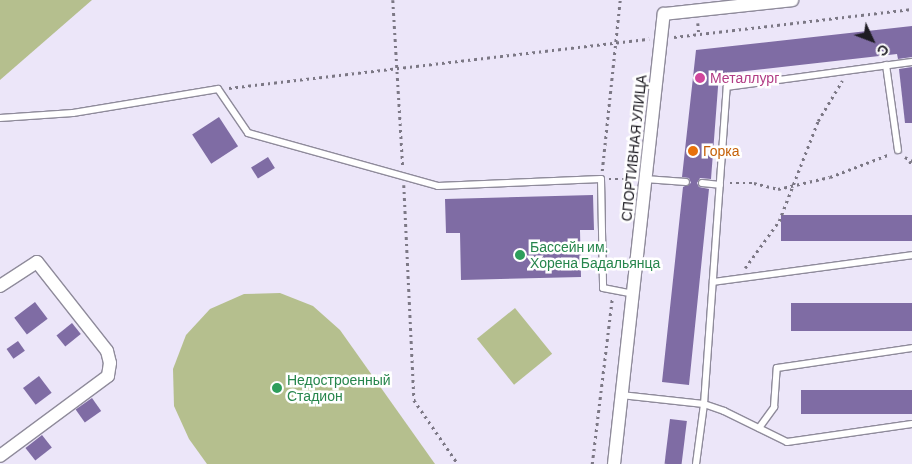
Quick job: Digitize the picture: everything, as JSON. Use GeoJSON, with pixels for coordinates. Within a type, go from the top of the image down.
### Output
{"type":"FeatureCollection","features":[{"type":"Feature","properties":{"kind":"street","name":"СПОРТИВНАЯ УЛИЦА"},"geometry":{"type":"LineString","coordinates":[[614,464],[664,14],[792,0]]}},
{"type":"Feature","properties":{"kind":"street"},"geometry":{"type":"LineString","coordinates":[[0,286],[37,262],[107,351],[110,363],[108,376],[0,456]]}},
{"type":"Feature","properties":{"kind":"lane"},"geometry":{"type":"LineString","coordinates":[[696,464],[704,404],[726,87],[912,62]]}},
{"type":"Feature","properties":{"kind":"lane"},"geometry":{"type":"LineString","coordinates":[[886,65],[898,150]]}},
{"type":"Feature","properties":{"kind":"lane"},"geometry":{"type":"LineString","coordinates":[[0,118],[73,113],[218,89],[248,133],[438,186],[602,179],[603,288],[633,294]]}},
{"type":"Feature","properties":{"kind":"lane"},"geometry":{"type":"LineString","coordinates":[[646,179],[686,182]]}},
{"type":"Feature","properties":{"kind":"lane"},"geometry":{"type":"LineString","coordinates":[[702,183],[720,184]]}},
{"type":"Feature","properties":{"kind":"lane"},"geometry":{"type":"LineString","coordinates":[[713,282],[912,255]]}},
{"type":"Feature","properties":{"kind":"lane"},"geometry":{"type":"LineString","coordinates":[[760,428],[774,407],[777,368],[912,348]]}},
{"type":"Feature","properties":{"kind":"lane"},"geometry":{"type":"LineString","coordinates":[[622,395],[704,404],[787,442],[912,424]]}},
{"type":"Feature","properties":{"kind":"path"},"geometry":{"type":"LineString","coordinates":[[393,0],[414,400],[458,464]]}},
{"type":"Feature","properties":{"kind":"path"},"geometry":{"type":"LineString","coordinates":[[620,0],[602,179],[646,179]]}},
{"type":"Feature","properties":{"kind":"path"},"geometry":{"type":"LineString","coordinates":[[218,89],[912,9]]}},
{"type":"Feature","properties":{"kind":"path"},"geometry":{"type":"LineString","coordinates":[[737,279],[779,221],[818,121],[832,94],[851,70]]}},
{"type":"Feature","properties":{"kind":"path"},"geometry":{"type":"LineString","coordinates":[[720,184],[754,183],[778,189],[830,177],[898,150],[911,161],[912,167]]}},
{"type":"Feature","properties":{"kind":"path"},"geometry":{"type":"LineString","coordinates":[[592,464],[613,290]]}},
{"type":"Feature","properties":{"kind":"green space"},"geometry":{"type":"Polygon","coordinates":[[[0,0],[92,0],[0,80],[0,0]]]}},
{"type":"Feature","properties":{"kind":"green space","name":"Недостроенный Стадион"},"geometry":{"type":"Polygon","coordinates":[[[280,293],[313,306],[340,330],[435,464],[207,464],[189,439],[174,406],[173,369],[186,335],[210,309],[244,294],[280,293]]]}},
{"type":"Feature","properties":{"kind":"green space"},"geometry":{"type":"Polygon","coordinates":[[[515,308],[552,354],[514,385],[477,339],[515,308]]]}},
{"type":"Feature","properties":{"kind":"building"},"geometry":{"type":"Polygon","coordinates":[[[912,26],[912,57],[898,59],[897,54],[719,74],[711,179],[700,178],[697,183],[699,187],[709,189],[689,385],[662,382],[683,187],[691,183],[689,178],[682,177],[696,50],[912,26]]]}},
{"type":"Feature","properties":{"kind":"building"},"geometry":{"type":"Polygon","coordinates":[[[912,67],[912,123],[905,123],[899,69],[912,67]]]}},
{"type":"Feature","properties":{"kind":"building"},"geometry":{"type":"Polygon","coordinates":[[[219,117],[238,146],[211,164],[192,134],[219,117]]]}},
{"type":"Feature","properties":{"kind":"building"},"geometry":{"type":"Polygon","coordinates":[[[268,157],[275,168],[258,179],[251,168],[268,157]]]}},
{"type":"Feature","properties":{"kind":"building","name":"Бассейн им. Хорена Бадальянца"},"geometry":{"type":"Polygon","coordinates":[[[593,195],[594,230],[580,230],[581,277],[461,280],[460,233],[446,233],[445,199],[593,195]]]}},
{"type":"Feature","properties":{"kind":"building"},"geometry":{"type":"Polygon","coordinates":[[[781,215],[912,215],[912,241],[781,241],[781,215]]]}},
{"type":"Feature","properties":{"kind":"building"},"geometry":{"type":"Polygon","coordinates":[[[35,302],[48,319],[27,334],[14,318],[35,302]]]}},
{"type":"Feature","properties":{"kind":"building"},"geometry":{"type":"Polygon","coordinates":[[[791,303],[912,303],[912,331],[791,331],[791,303]]]}},
{"type":"Feature","properties":{"kind":"building"},"geometry":{"type":"Polygon","coordinates":[[[72,323],[81,334],[65,346],[56,336],[72,323]]]}},
{"type":"Feature","properties":{"kind":"building"},"geometry":{"type":"Polygon","coordinates":[[[18,341],[25,351],[13,359],[7,349],[18,341]]]}},
{"type":"Feature","properties":{"kind":"building"},"geometry":{"type":"Polygon","coordinates":[[[39,376],[52,393],[36,405],[23,388],[39,376]]]}},
{"type":"Feature","properties":{"kind":"building"},"geometry":{"type":"Polygon","coordinates":[[[801,390],[912,390],[912,414],[801,414],[801,390]]]}},
{"type":"Feature","properties":{"kind":"building"},"geometry":{"type":"Polygon","coordinates":[[[92,398],[101,411],[85,423],[76,409],[92,398]]]}},
{"type":"Feature","properties":{"kind":"building"},"geometry":{"type":"Polygon","coordinates":[[[670,419],[687,421],[682,464],[665,464],[670,419]]]}},
{"type":"Feature","properties":{"kind":"building"},"geometry":{"type":"Polygon","coordinates":[[[42,435],[52,448],[35,461],[25,448],[42,435]]]}},
{"type":"Feature","properties":{"kind":"place","name":"Металлург"},"geometry":{"type":"Point","coordinates":[700,78]}},
{"type":"Feature","properties":{"kind":"place","name":"Горка"},"geometry":{"type":"Point","coordinates":[693,151]}},
{"type":"Feature","properties":{"kind":"place","name":"Бассейн им. Хорена Бадальянца"},"geometry":{"type":"Point","coordinates":[520,255]}},
{"type":"Feature","properties":{"kind":"place","name":"Недостроенный Стадион"},"geometry":{"type":"Point","coordinates":[277,388]}}]}
